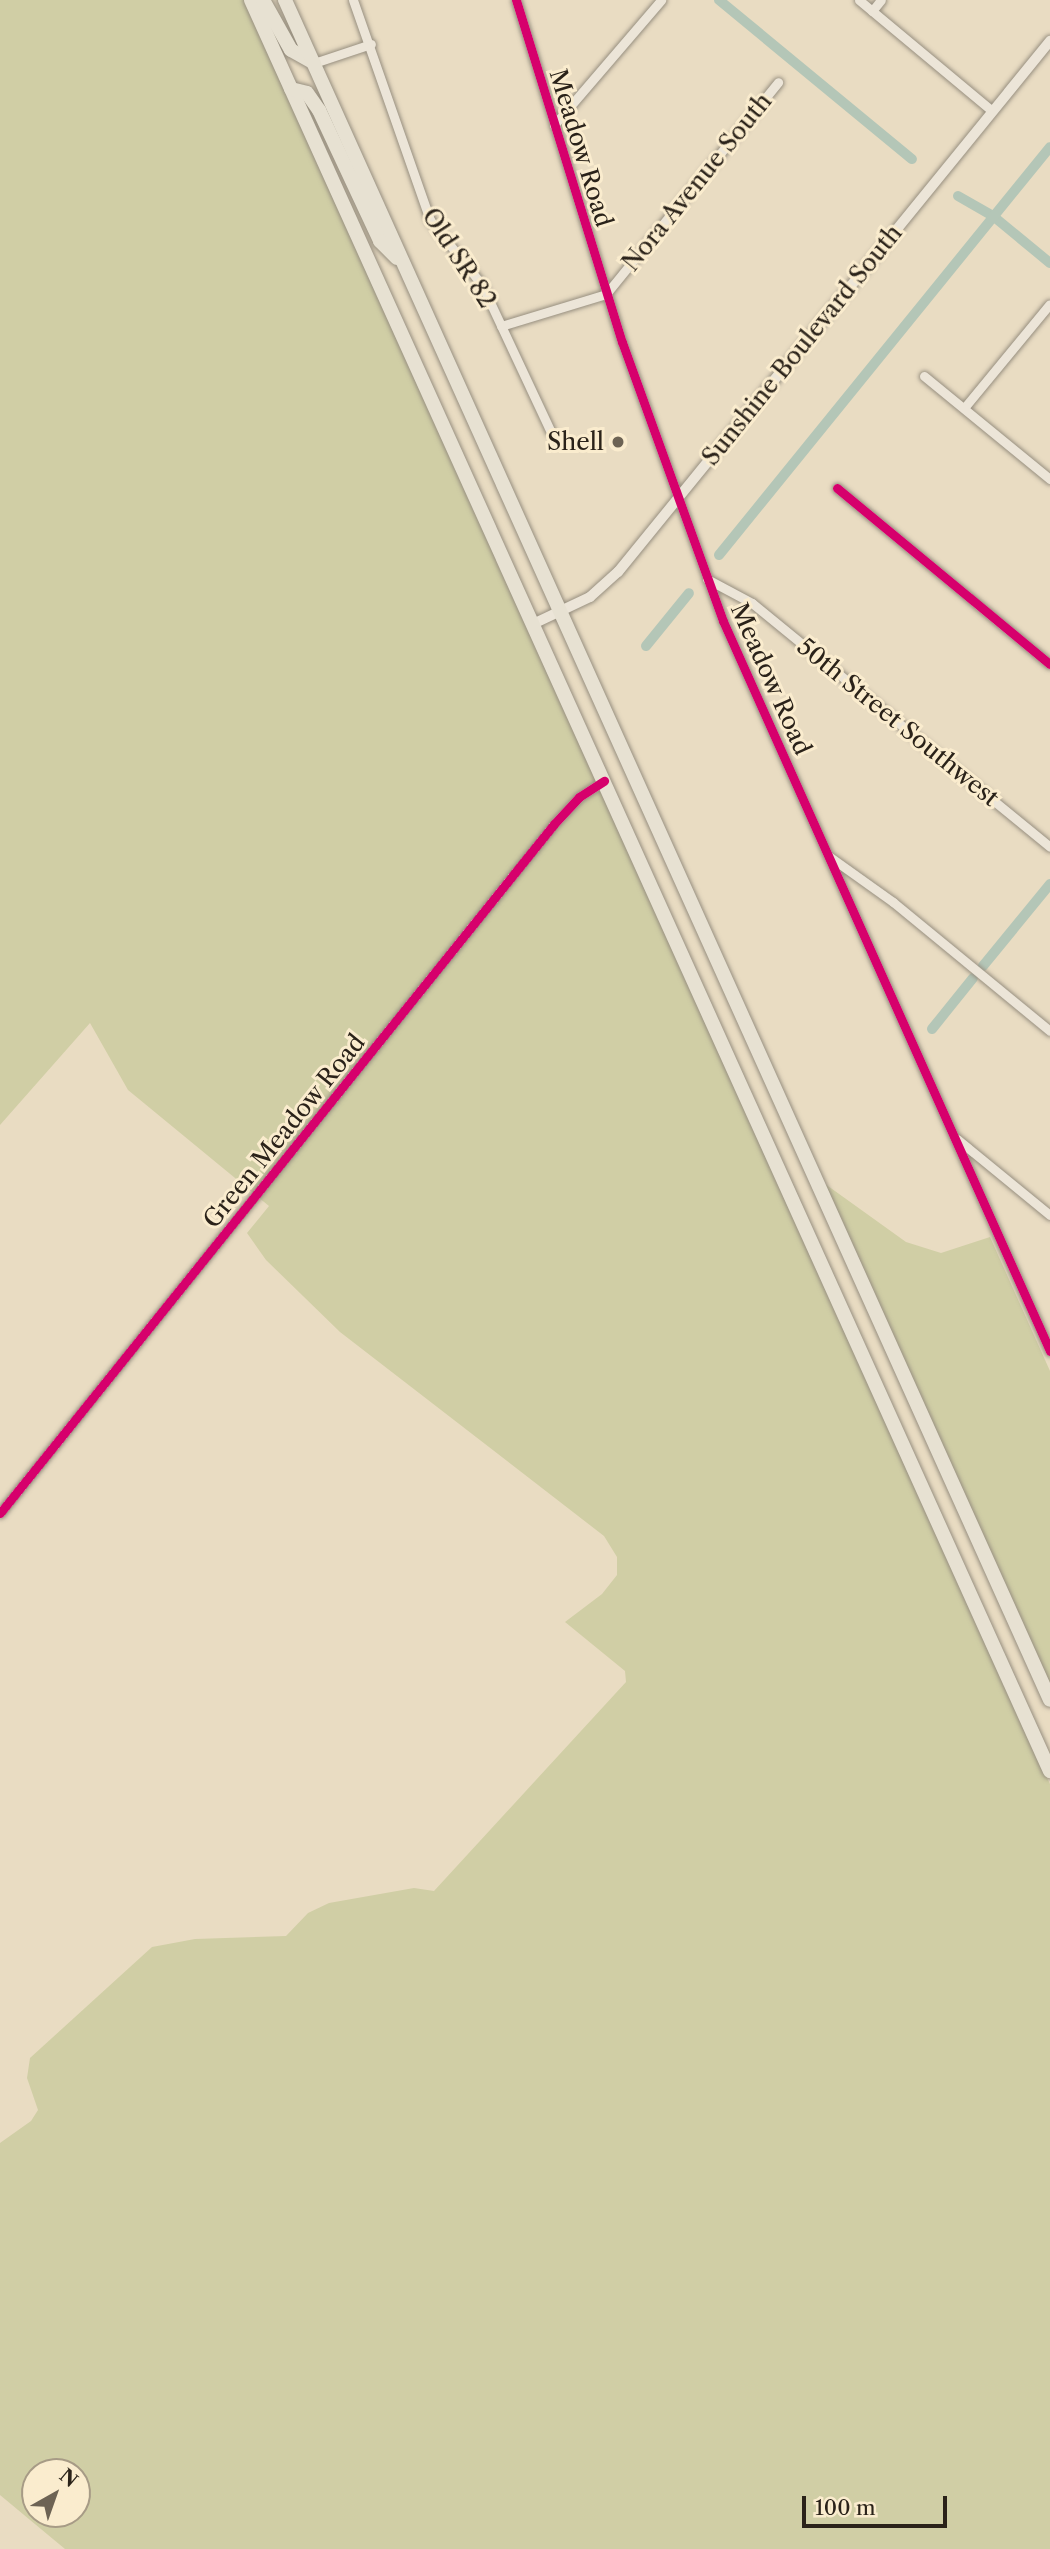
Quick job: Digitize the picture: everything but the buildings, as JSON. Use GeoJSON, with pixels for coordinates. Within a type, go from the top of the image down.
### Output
{"type":"FeatureCollection","features":[{"type":"Feature","properties":{"kind":"highway"},"geometry":{"type":"LineString","coordinates":[[251,0],[1050,1771]]}},
{"type":"Feature","properties":{"kind":"highway"},"geometry":{"type":"LineString","coordinates":[[263,0],[291,50],[314,63]]}},
{"type":"Feature","properties":{"kind":"highway"},"geometry":{"type":"LineString","coordinates":[[285,0],[1050,1700]]}},
{"type":"Feature","properties":{"kind":"highway"},"geometry":{"type":"LineString","coordinates":[[291,89],[307,93],[319,110],[380,241],[403,264]]}},
{"type":"Feature","properties":{"kind":"street","name":"Old SR 82"},"geometry":{"type":"LineString","coordinates":[[353,0],[371,44],[430,220],[470,266],[551,432]]}},
{"type":"Feature","properties":{"kind":"street","name":"Meadow Road"},"geometry":{"type":"LineString","coordinates":[[516,0],[607,294],[707,579],[1050,1351]]}},
{"type":"Feature","properties":{"kind":"street"},"geometry":{"type":"LineString","coordinates":[[554,125],[661,0]]}},
{"type":"Feature","properties":{"kind":"street"},"geometry":{"type":"LineString","coordinates":[[859,0],[992,111]]}},
{"type":"Feature","properties":{"kind":"street"},"geometry":{"type":"LineString","coordinates":[[872,11],[881,0]]}},
{"type":"Feature","properties":{"kind":"street","name":"Sunshine Boulevard South"},"geometry":{"type":"LineString","coordinates":[[533,624],[590,597],[609,581],[1050,41]]}},
{"type":"Feature","properties":{"kind":"street"},"geometry":{"type":"LineString","coordinates":[[314,63],[371,44]]}},
{"type":"Feature","properties":{"kind":"street","name":"Nora Avenue South"},"geometry":{"type":"LineString","coordinates":[[501,326],[607,294],[778,82]]}},
{"type":"Feature","properties":{"kind":"street"},"geometry":{"type":"LineString","coordinates":[[964,408],[1049,305]]}},
{"type":"Feature","properties":{"kind":"street"},"geometry":{"type":"LineString","coordinates":[[925,376],[1050,479]]}},
{"type":"Feature","properties":{"kind":"street"},"geometry":{"type":"LineString","coordinates":[[837,488],[1050,664]]}},
{"type":"Feature","properties":{"kind":"street","name":"50th Street Southwest"},"geometry":{"type":"LineString","coordinates":[[707,579],[752,603],[1050,847]]}},
{"type":"Feature","properties":{"kind":"street","name":"Green Meadow Road"},"geometry":{"type":"LineString","coordinates":[[0,1513],[554,824],[579,797],[604,781]]}},
{"type":"Feature","properties":{"kind":"street"},"geometry":{"type":"LineString","coordinates":[[828,856],[893,902],[1050,1031]]}},
{"type":"Feature","properties":{"kind":"street"},"geometry":{"type":"LineString","coordinates":[[953,1136],[1050,1215]]}},
{"type":"Feature","properties":{"kind":"shaded area"},"geometry":{"type":"Polygon","coordinates":[[[0,0],[245,0],[1050,1784],[1050,2549],[65,2549],[40,2528],[91,2528],[91,2458],[21,2458],[21,2512],[0,2495],[0,2143],[31,2121],[38,2110],[27,2078],[30,2058],[152,1947],[195,1939],[286,1936],[308,1913],[329,1903],[414,1888],[434,1891],[626,1682],[625,1671],[565,1622],[602,1594],[617,1575],[617,1557],[604,1536],[340,1332],[266,1260],[247,1233],[269,1206],[128,1090],[90,1023],[0,1125],[0,0]]]}},
{"type":"Feature","properties":{"kind":"shaded area"},"geometry":{"type":"Polygon","coordinates":[[[821,1181],[906,1242],[941,1253],[990,1237],[1050,1371],[1050,1687],[821,1181]]]}},
{"type":"Feature","properties":{"kind":"waterway"},"geometry":{"type":"LineString","coordinates":[[719,0],[912,159]]}},
{"type":"Feature","properties":{"kind":"waterway"},"geometry":{"type":"LineString","coordinates":[[719,555],[1050,147]]}},
{"type":"Feature","properties":{"kind":"waterway"},"geometry":{"type":"LineString","coordinates":[[958,196],[993,216],[1050,263]]}},
{"type":"Feature","properties":{"kind":"waterway"},"geometry":{"type":"LineString","coordinates":[[646,646],[689,593]]}},
{"type":"Feature","properties":{"kind":"waterway"},"geometry":{"type":"LineString","coordinates":[[983,966],[1050,884]]}},
{"type":"Feature","properties":{"kind":"waterway"},"geometry":{"type":"LineString","coordinates":[[932,1029],[973,978]]}},
{"type":"Feature","properties":{"kind":"cycle path"},"geometry":{"type":"LineString","coordinates":[[516,0],[622,342],[723,621],[1050,1351]]}},
{"type":"Feature","properties":{"kind":"cycle path"},"geometry":{"type":"LineString","coordinates":[[837,488],[1050,664]]}},
{"type":"Feature","properties":{"kind":"cycle path"},"geometry":{"type":"LineString","coordinates":[[0,1513],[554,824],[579,797],[604,781]]}},
{"type":"Feature","properties":{"kind":"place","name":"Shell"},"geometry":{"type":"Point","coordinates":[618,442]}}]}
